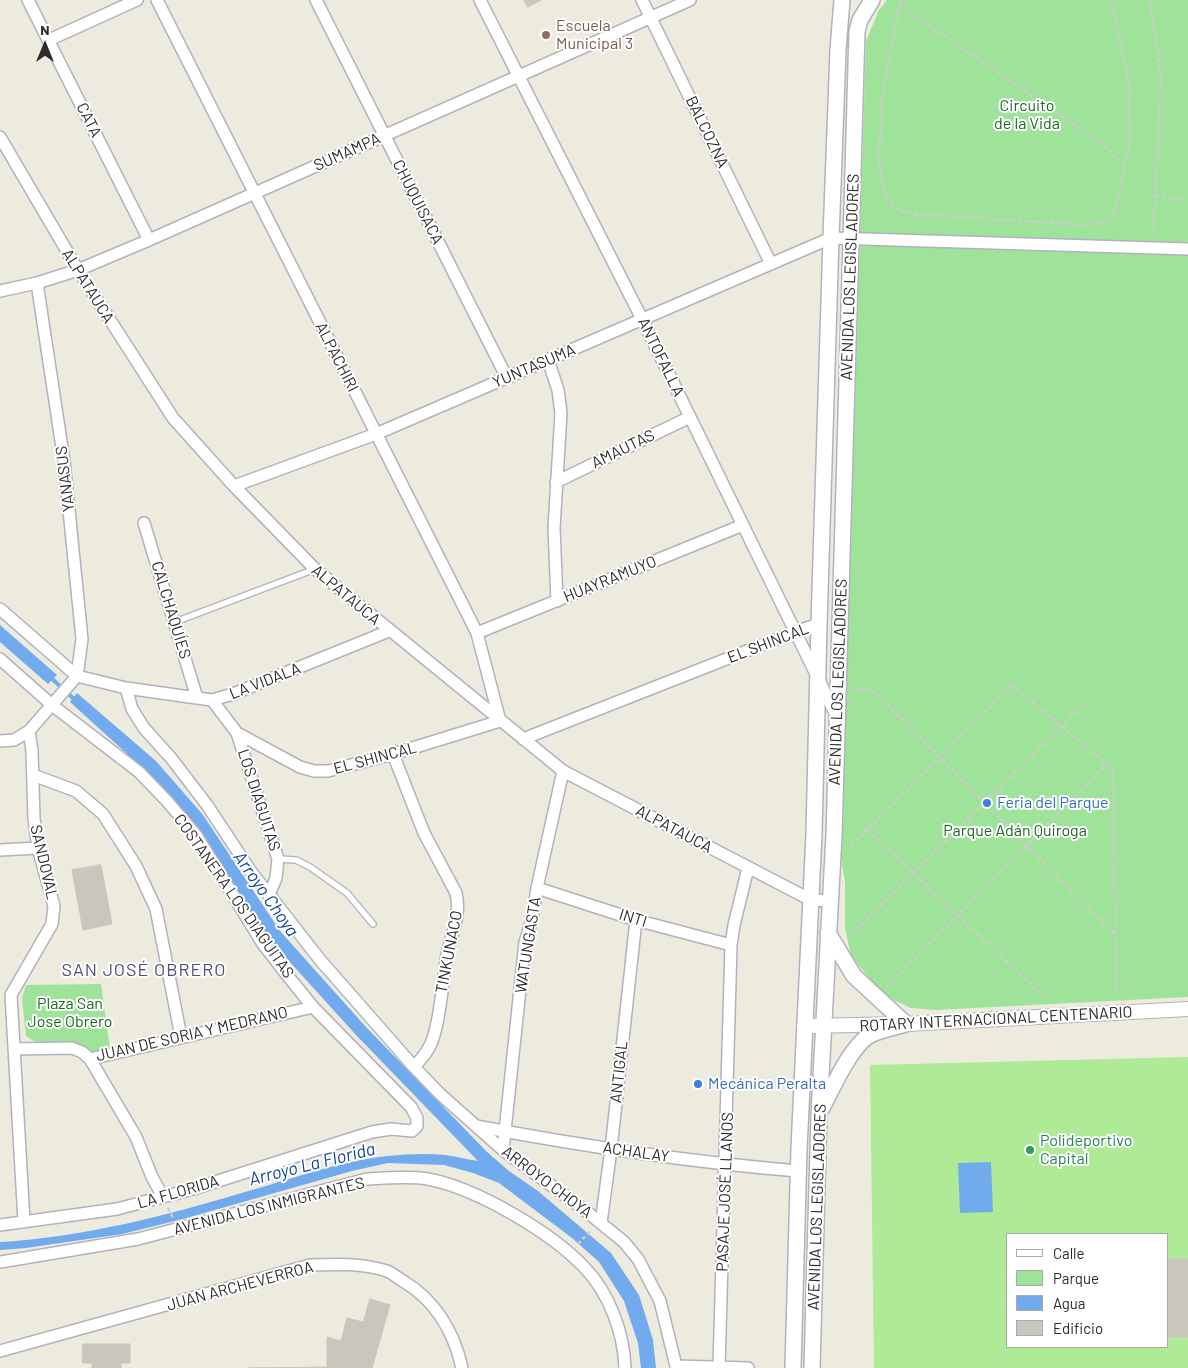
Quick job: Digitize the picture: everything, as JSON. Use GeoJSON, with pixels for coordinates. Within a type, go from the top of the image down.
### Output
{"type":"FeatureCollection","features":[{"type":"Feature","properties":{"kind":"main road","name":"AVENIDA LOS LEGISLADORES"},"geometry":{"type":"LineString","coordinates":[[792,1368],[798,1171],[814,834],[831,238],[838,50],[842,0]]}},
{"type":"Feature","properties":{"kind":"main road","name":"AVENIDA LOS LEGISLADORES"},"geometry":{"type":"LineString","coordinates":[[812,1368],[819,1114],[837,717],[857,31],[860,20],[872,0]]}},
{"type":"Feature","properties":{"kind":"main road"},"geometry":{"type":"LineString","coordinates":[[828,933],[854,976],[906,1024]]}},
{"type":"Feature","properties":{"kind":"main road"},"geometry":{"type":"LineString","coordinates":[[819,1114],[842,1069],[858,1046],[870,1035],[906,1024]]}},
{"type":"Feature","properties":{"kind":"street","name":"CATA"},"geometry":{"type":"LineString","coordinates":[[28,0],[149,240]]}},
{"type":"Feature","properties":{"kind":"street"},"geometry":{"type":"LineString","coordinates":[[48,40],[137,0]]}},
{"type":"Feature","properties":{"kind":"street","name":"ALPACHIRI"},"geometry":{"type":"LineString","coordinates":[[156,0],[477,633],[500,721]]}},
{"type":"Feature","properties":{"kind":"street","name":"CHUQUISACA"},"geometry":{"type":"LineString","coordinates":[[316,0],[507,378]]}},
{"type":"Feature","properties":{"kind":"street","name":"ANTOFALLA"},"geometry":{"type":"LineString","coordinates":[[480,0],[642,319],[837,717]]}},
{"type":"Feature","properties":{"kind":"street","name":"BALCOZNA"},"geometry":{"type":"LineString","coordinates":[[642,0],[771,264]]}},
{"type":"Feature","properties":{"kind":"street","name":"SUMAMPA"},"geometry":{"type":"LineString","coordinates":[[0,291],[36,283],[78,270],[690,0]]}},
{"type":"Feature","properties":{"kind":"street","name":"ALPATAUCA"},"geometry":{"type":"LineString","coordinates":[[0,138],[78,270],[173,418],[234,486],[315,569],[563,771],[811,900],[830,901]]}},
{"type":"Feature","properties":{"kind":"street"},"geometry":{"type":"LineString","coordinates":[[831,238],[1188,249]]}},
{"type":"Feature","properties":{"kind":"street","name":"YUNTASUMA"},"geometry":{"type":"LineString","coordinates":[[234,486],[376,434],[831,238]]}},
{"type":"Feature","properties":{"kind":"street","name":"YANASUS"},"geometry":{"type":"LineString","coordinates":[[36,283],[64,461],[82,629],[82,639],[73,680]]}},
{"type":"Feature","properties":{"kind":"street"},"geometry":{"type":"LineString","coordinates":[[548,360],[558,390],[561,413],[554,528],[558,601]]}},
{"type":"Feature","properties":{"kind":"street","name":"AMAUTAS"},"geometry":{"type":"LineString","coordinates":[[556,482],[690,417]]}},
{"type":"Feature","properties":{"kind":"street","name":"CALCHAQUÍES"},"geometry":{"type":"LineString","coordinates":[[144,523],[197,698]]}},
{"type":"Feature","properties":{"kind":"street","name":"HUAYRAMUYO"},"geometry":{"type":"LineString","coordinates":[[477,633],[743,525]]}},
{"type":"Feature","properties":{"kind":"street"},"geometry":{"type":"LineString","coordinates":[[0,609],[73,680],[29,731],[14,740],[0,741]]}},
{"type":"Feature","properties":{"kind":"street","name":"EL SHINCAL"},"geometry":{"type":"LineString","coordinates":[[523,739],[819,624]]}},
{"type":"Feature","properties":{"kind":"street","name":"LA VIDALA"},"geometry":{"type":"LineString","coordinates":[[73,680],[212,700],[233,694],[389,631]]}},
{"type":"Feature","properties":{"kind":"street","name":"COSTANERA LOS DIAGUITAS"},"geometry":{"type":"LineString","coordinates":[[0,659],[52,705],[139,772],[166,800],[196,835],[263,944],[313,1007],[411,1107]]}},
{"type":"Feature","properties":{"kind":"street","name":"ARROYO CHOYA"},"geometry":{"type":"LineString","coordinates":[[126,688],[132,709],[144,728],[171,758],[207,805],[252,873],[322,961],[414,1068],[474,1125],[504,1150],[596,1226],[624,1242],[638,1259],[660,1301],[676,1366],[719,1367]]}},
{"type":"Feature","properties":{"kind":"street","name":"EL SHINCAL"},"geometry":{"type":"LineString","coordinates":[[212,700],[237,733],[300,767],[314,771],[328,771],[393,754],[500,721]]}},
{"type":"Feature","properties":{"kind":"street","name":"SANDOVAL"},"geometry":{"type":"LineString","coordinates":[[24,1221],[14,1049],[5,995],[52,924],[54,906],[38,848],[34,819],[32,751],[29,731]]}},
{"type":"Feature","properties":{"kind":"street","name":"LOS DIAGUITAS"},"geometry":{"type":"LineString","coordinates":[[237,733],[278,859],[276,878],[269,895]]}},
{"type":"Feature","properties":{"kind":"street","name":"TINKUNACO"},"geometry":{"type":"LineString","coordinates":[[393,754],[424,833],[456,893],[458,904],[457,920],[446,958],[435,1034],[428,1052],[414,1068]]}},
{"type":"Feature","properties":{"kind":"street","name":"WATUNGASTA"},"geometry":{"type":"LineString","coordinates":[[504,1150],[525,942],[532,920],[537,888],[563,771]]}},
{"type":"Feature","properties":{"kind":"street"},"geometry":{"type":"LineString","coordinates":[[33,775],[76,791],[103,814],[136,866],[156,909],[181,1038]]}},
{"type":"Feature","properties":{"kind":"street"},"geometry":{"type":"LineString","coordinates":[[0,850],[38,848]]}},
{"type":"Feature","properties":{"kind":"street","name":"PASAJE JOSÉ LLANOS"},"geometry":{"type":"LineString","coordinates":[[719,1367],[731,945],[748,868]]}},
{"type":"Feature","properties":{"kind":"street","name":"INTI"},"geometry":{"type":"LineString","coordinates":[[537,888],[636,920],[731,945]]}},
{"type":"Feature","properties":{"kind":"street","name":"ANTIGAL"},"geometry":{"type":"LineString","coordinates":[[596,1226],[611,1149],[636,920]]}},
{"type":"Feature","properties":{"kind":"street","name":"JUAN DE SORIA Y MEDRANO"},"geometry":{"type":"LineString","coordinates":[[14,1049],[72,1048],[82,1052],[90,1059],[313,1007]]}},
{"type":"Feature","properties":{"kind":"street","name":"ROTARY INTERNACIONAL CENTENARIO"},"geometry":{"type":"LineString","coordinates":[[804,1026],[906,1024],[1188,1009]]}},
{"type":"Feature","properties":{"kind":"street"},"geometry":{"type":"LineString","coordinates":[[90,1059],[136,1138],[152,1177],[163,1197]]}},
{"type":"Feature","properties":{"kind":"street","name":"LA FLORIDA"},"geometry":{"type":"LineString","coordinates":[[0,1225],[117,1209],[163,1197],[372,1132],[390,1129],[412,1131],[417,1126],[418,1118],[411,1107]]}},
{"type":"Feature","properties":{"kind":"street","name":"ACHALAY"},"geometry":{"type":"LineString","coordinates":[[474,1125],[611,1149],[726,1165],[798,1171]]}},
{"type":"Feature","properties":{"kind":"street","name":"AVENIDA LOS INMIGRANTES"},"geometry":{"type":"LineString","coordinates":[[0,1262],[138,1239],[333,1187],[367,1180],[398,1177],[426,1179],[451,1185],[515,1215],[558,1244],[585,1268],[601,1290],[616,1318],[625,1359],[625,1368]]}},
{"type":"Feature","properties":{"kind":"street","name":"JUAN ARCHEVERROA"},"geometry":{"type":"LineString","coordinates":[[0,1351],[310,1265],[346,1263],[388,1272],[418,1290],[438,1312],[458,1351],[462,1368]]}},
{"type":"Feature","properties":{"kind":"street"},"geometry":{"type":"LineString","coordinates":[[719,1367],[748,1368]]}},
{"type":"Feature","properties":{"kind":"lane"},"geometry":{"type":"LineString","coordinates":[[175,622],[315,569]]}},
{"type":"Feature","properties":{"kind":"lane"},"geometry":{"type":"LineString","coordinates":[[278,859],[296,860],[310,867],[347,893],[373,924]]}},
{"type":"Feature","properties":{"kind":"path"},"geometry":{"type":"LineString","coordinates":[[902,0],[899,6],[882,99],[878,158],[883,188],[894,208],[915,214],[1086,224],[1103,222],[1115,213],[1130,141],[1128,76],[1111,0]]}},
{"type":"Feature","properties":{"kind":"path"},"geometry":{"type":"LineString","coordinates":[[1150,0],[1161,76],[1156,196],[1151,248]]}},
{"type":"Feature","properties":{"kind":"path"},"geometry":{"type":"LineString","coordinates":[[899,6],[1100,142],[1125,164]]}},
{"type":"Feature","properties":{"kind":"path"},"geometry":{"type":"LineString","coordinates":[[1156,196],[1188,200]]}},
{"type":"Feature","properties":{"kind":"path"},"geometry":{"type":"LineString","coordinates":[[851,846],[1012,685],[1113,769],[1116,995]]}},
{"type":"Feature","properties":{"kind":"path"},"geometry":{"type":"LineString","coordinates":[[854,689],[873,690],[1028,845],[1114,935]]}},
{"type":"Feature","properties":{"kind":"path"},"geometry":{"type":"LineString","coordinates":[[852,934],[1089,699]]}},
{"type":"Feature","properties":{"kind":"path"},"geometry":{"type":"LineString","coordinates":[[887,987],[1107,764]]}},
{"type":"Feature","properties":{"kind":"path"},"geometry":{"type":"LineString","coordinates":[[868,830],[1045,998]]}},
{"type":"Feature","properties":{"kind":"path"},"geometry":{"type":"LineString","coordinates":[[163,1197],[178,1229]]}},
{"type":"Feature","properties":{"kind":"path"},"geometry":{"type":"LineString","coordinates":[[576,1246],[596,1226]]}},
{"type":"Feature","properties":{"kind":"green space","name":"Parque Adán Quiroga"},"geometry":{"type":"Polygon","coordinates":[[[887,0],[1188,0],[1188,997],[935,1010],[911,1008],[889,998],[851,956],[845,928],[845,881],[841,859],[866,41],[879,10],[887,0]]]}},
{"type":"Feature","properties":{"kind":"green space","name":"Plaza San Jose Obrero"},"geometry":{"type":"Polygon","coordinates":[[[101,984],[110,1049],[91,1052],[85,1046],[78,1043],[44,1043],[34,1041],[26,1036],[22,998],[26,985],[101,984]]]}},
{"type":"Feature","properties":{"kind":"green space","name":"Polideportivo Capital"},"geometry":{"type":"Polygon","coordinates":[[[1188,1057],[1188,1368],[874,1368],[870,1065],[1188,1057]]]}},
{"type":"Feature","properties":{"kind":"water"},"geometry":{"type":"Polygon","coordinates":[[[0,625],[57,675],[48,684],[0,642],[0,625]]]}},
{"type":"Feature","properties":{"kind":"water"},"geometry":{"type":"Polygon","coordinates":[[[77,693],[156,761],[203,815],[280,931],[366,1027],[487,1152],[509,1171],[538,1191],[611,1253],[639,1295],[653,1340],[656,1368],[641,1368],[638,1343],[624,1301],[599,1262],[572,1238],[499,1183],[444,1165],[388,1163],[352,1171],[183,1219],[122,1234],[0,1250],[0,1242],[62,1235],[124,1224],[185,1209],[334,1166],[370,1158],[431,1154],[478,1161],[356,1035],[269,939],[193,822],[146,771],[70,702],[77,693]]]}},
{"type":"Feature","properties":{"kind":"water"},"geometry":{"type":"Polygon","coordinates":[[[991,1162],[993,1212],[960,1213],[958,1163],[991,1162]]]}},
{"type":"Feature","properties":{"kind":"building"},"geometry":{"type":"Polygon","coordinates":[[[524,0],[541,0],[528,7],[524,0]]]}},
{"type":"Feature","properties":{"kind":"building"},"geometry":{"type":"Polygon","coordinates":[[[101,865],[112,924],[83,930],[72,870],[101,865]]]}},
{"type":"Feature","properties":{"kind":"building"},"geometry":{"type":"Polygon","coordinates":[[[1168,1259],[1188,1259],[1188,1337],[1168,1337],[1168,1259]]]}},
{"type":"Feature","properties":{"kind":"building"},"geometry":{"type":"Polygon","coordinates":[[[370,1299],[390,1305],[372,1368],[247,1368],[327,1367],[327,1337],[341,1341],[347,1318],[363,1322],[370,1299]]]}},
{"type":"Feature","properties":{"kind":"building"},"geometry":{"type":"Polygon","coordinates":[[[83,1344],[130,1344],[130,1363],[121,1363],[121,1368],[92,1368],[92,1363],[83,1363],[83,1344]]]}},
{"type":"Feature","properties":{"kind":"waterway","name":"Arroyo Choya"},"geometry":{"type":"LineString","coordinates":[[49,676],[75,700]]}},
{"type":"Feature","properties":{"kind":"place","name":"Escuela Municipal 3"},"geometry":{"type":"Point","coordinates":[546,35]}},
{"type":"Feature","properties":{"kind":"place","name":"Feria del Parque"},"geometry":{"type":"Point","coordinates":[987,803]}},
{"type":"Feature","properties":{"kind":"place","name":"Mecánica Peralta"},"geometry":{"type":"Point","coordinates":[698,1084]}},
{"type":"Feature","properties":{"kind":"place","name":"Polideportivo Capital"},"geometry":{"type":"Point","coordinates":[1030,1150]}},
{"type":"Feature","properties":{"kind":"district","name":"SAN JOSÉ OBRERO"},"geometry":{"type":"Point","coordinates":[144,970]}},
{"type":"Feature","properties":{"kind":"park label","name":"Circuito de la Vida"},"geometry":{"type":"Point","coordinates":[1027,115]}},
{"type":"Feature","properties":{"kind":"water label","name":"Arroyo La Florida"},"geometry":{"type":"Point","coordinates":[312,1164]}}]}
